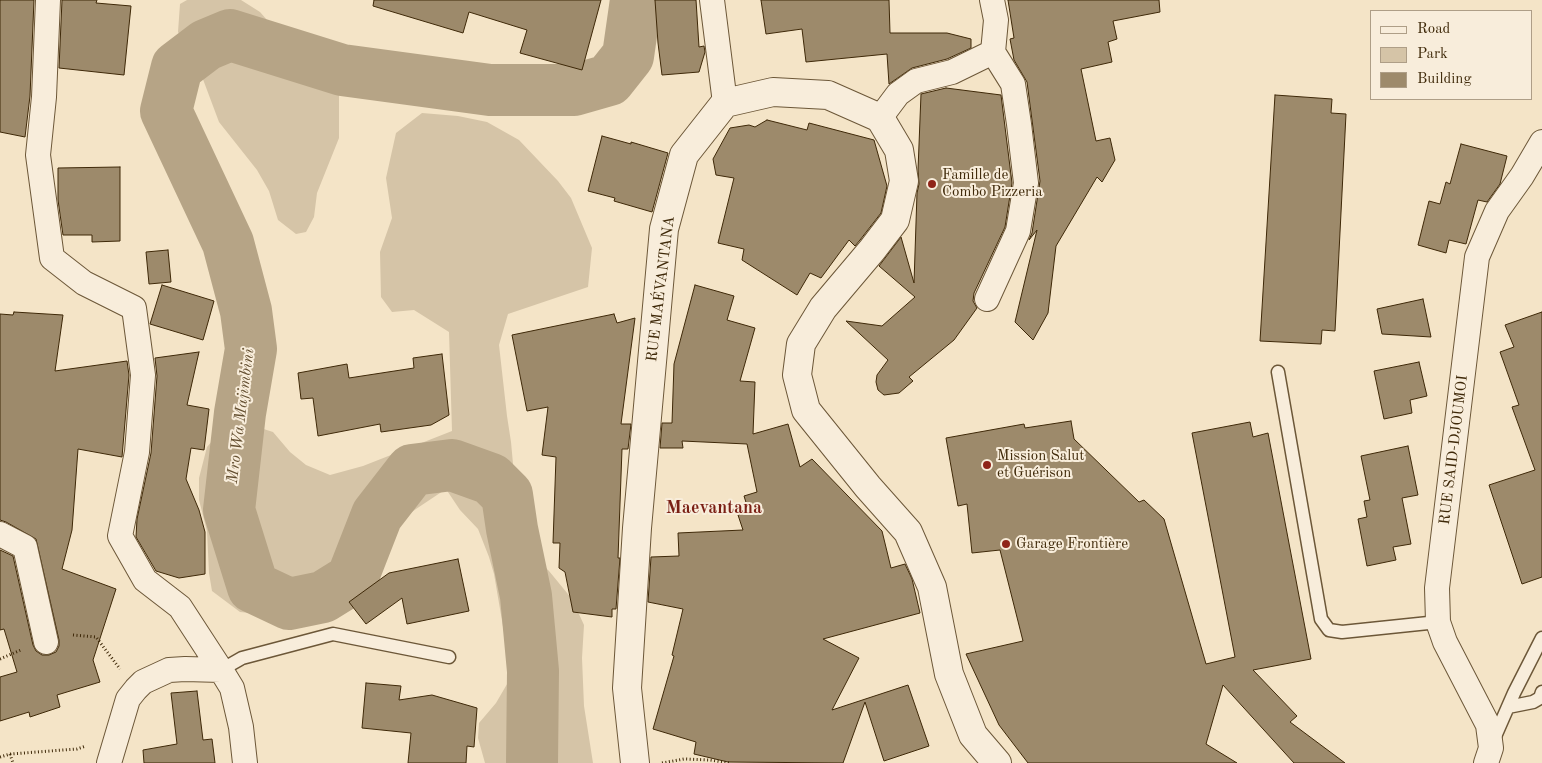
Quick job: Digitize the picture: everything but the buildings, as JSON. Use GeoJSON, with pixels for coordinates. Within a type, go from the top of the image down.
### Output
{"type":"FeatureCollection","features":[{"type":"Feature","properties":{"kind":"street"},"geometry":{"type":"LineString","coordinates":[[48,0],[44,97],[38,155],[52,258],[84,284],[134,308],[143,375],[137,452],[120,536],[145,580],[180,607],[232,688],[241,727],[245,763]]}},
{"type":"Feature","properties":{"kind":"street"},"geometry":{"type":"LineString","coordinates":[[712,0],[725,103],[773,92],[828,94],[880,118],[899,150],[904,181],[895,220],[823,308],[801,344],[797,375],[806,410],[868,487],[908,532],[932,588],[949,674],[973,735],[997,763]]}},
{"type":"Feature","properties":{"kind":"street"},"geometry":{"type":"LineString","coordinates":[[987,299],[1018,231],[1026,183],[1013,84],[993,52],[996,20],[992,0]]}},
{"type":"Feature","properties":{"kind":"street"},"geometry":{"type":"LineString","coordinates":[[880,118],[898,94],[916,81],[952,72],[993,52]]}},
{"type":"Feature","properties":{"kind":"street","name":"RUE MAÉVANTANA"},"geometry":{"type":"LineString","coordinates":[[635,763],[626,688],[636,528],[664,229],[684,156],[725,103]]}},
{"type":"Feature","properties":{"kind":"street","name":"RUE SAID-DJOUMOI"},"geometry":{"type":"LineString","coordinates":[[1488,756],[1488,724],[1445,642],[1438,622],[1437,588],[1477,257],[1497,211],[1522,176],[1542,142]]}},
{"type":"Feature","properties":{"kind":"street"},"geometry":{"type":"LineString","coordinates":[[0,534],[25,547],[46,642]]}},
{"type":"Feature","properties":{"kind":"street"},"geometry":{"type":"LineString","coordinates":[[109,763],[128,699],[143,682],[169,670],[185,668],[220,670]]}},
{"type":"Feature","properties":{"kind":"lane"},"geometry":{"type":"LineString","coordinates":[[1278,372],[1321,620],[1329,630],[1342,632],[1438,622]]}},
{"type":"Feature","properties":{"kind":"lane"},"geometry":{"type":"LineString","coordinates":[[220,670],[242,658],[333,634],[449,656]]}},
{"type":"Feature","properties":{"kind":"lane"},"geometry":{"type":"LineString","coordinates":[[1488,756],[1508,706],[1542,638]]}},
{"type":"Feature","properties":{"kind":"lane"},"geometry":{"type":"LineString","coordinates":[[1508,706],[1533,702],[1540,698],[1542,692]]}},
{"type":"Feature","properties":{"kind":"path"},"geometry":{"type":"LineString","coordinates":[[0,659],[23,649],[67,635],[96,636],[136,689]]}},
{"type":"Feature","properties":{"kind":"path"},"geometry":{"type":"LineString","coordinates":[[0,757],[10,754],[77,749],[118,732]]}},
{"type":"Feature","properties":{"kind":"path"},"geometry":{"type":"LineString","coordinates":[[10,754],[13,763]]}},
{"type":"Feature","properties":{"kind":"path"},"geometry":{"type":"LineString","coordinates":[[660,763],[684,759],[729,763]]}},
{"type":"Feature","properties":{"kind":"green space"},"geometry":{"type":"Polygon","coordinates":[[[187,0],[241,0],[260,12],[267,20],[295,37],[314,39],[339,80],[339,138],[317,193],[314,217],[306,232],[296,234],[278,220],[269,191],[257,170],[219,122],[198,66],[178,32],[180,4],[187,0]]]}},
{"type":"Feature","properties":{"kind":"green space"},"geometry":{"type":"Polygon","coordinates":[[[422,113],[458,116],[487,122],[519,140],[558,181],[571,198],[592,248],[588,287],[508,314],[499,345],[517,507],[521,524],[531,553],[572,599],[584,625],[582,658],[584,706],[593,763],[485,763],[478,738],[479,723],[496,703],[510,679],[505,638],[494,574],[478,529],[460,510],[446,489],[335,569],[313,590],[279,616],[240,612],[212,591],[207,531],[199,500],[199,478],[207,447],[226,425],[248,424],[273,432],[290,452],[306,465],[330,475],[363,466],[452,431],[449,332],[414,310],[392,312],[381,297],[380,252],[392,218],[386,178],[396,133],[422,113]]]}},
{"type":"Feature","properties":{"kind":"waterway","name":"Mro Wa Majimbini"},"geometry":{"type":"LineString","coordinates":[[532,763],[533,671],[526,596],[507,495],[491,479],[452,465],[412,470],[377,515],[352,579],[323,597],[289,604],[253,587],[229,510],[240,413],[251,349],[246,311],[228,243],[166,111],[177,67],[206,45],[230,35],[342,70],[490,90],[574,90],[609,80],[628,56],[636,0]]}},
{"type":"Feature","properties":{"kind":"place","name":"Famille de Combo Pizzeria"},"geometry":{"type":"Point","coordinates":[932,184]}},
{"type":"Feature","properties":{"kind":"place","name":"Mission Salut et Guérison"},"geometry":{"type":"Point","coordinates":[987,465]}},
{"type":"Feature","properties":{"kind":"place","name":"Garage Frontière"},"geometry":{"type":"Point","coordinates":[1006,544]}},
{"type":"Feature","properties":{"kind":"district","name":"Maevantana"},"geometry":{"type":"Point","coordinates":[714,508]}}]}
